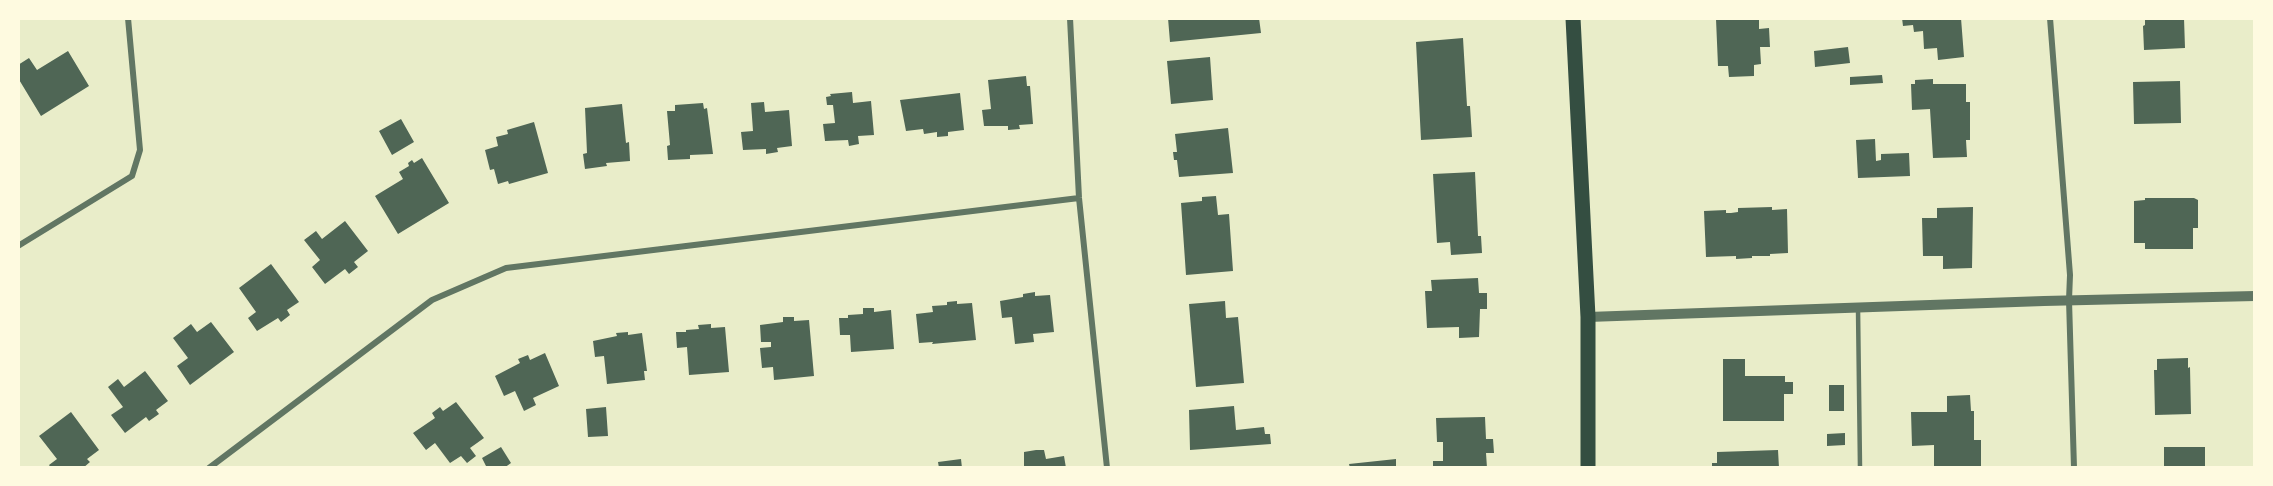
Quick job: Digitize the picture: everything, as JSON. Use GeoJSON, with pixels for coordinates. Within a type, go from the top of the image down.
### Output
{"type":"FeatureCollection","features":[{"type":"Feature","properties":{"kind":"main road"},"geometry":{"type":"LineString","coordinates":[[1573,18],[1588,317],[1588,468]]}},
{"type":"Feature","properties":{"kind":"street"},"geometry":{"type":"LineString","coordinates":[[18,246],[132,176],[140,150],[128,18]]}},
{"type":"Feature","properties":{"kind":"street"},"geometry":{"type":"LineString","coordinates":[[1070,18],[1080,198],[1107,468]]}},
{"type":"Feature","properties":{"kind":"street"},"geometry":{"type":"LineString","coordinates":[[2050,18],[2070,275],[2074,468]]}},
{"type":"Feature","properties":{"kind":"street"},"geometry":{"type":"LineString","coordinates":[[209,468],[432,300],[506,268],[1080,198]]}},
{"type":"Feature","properties":{"kind":"street"},"geometry":{"type":"LineString","coordinates":[[1588,317],[2069,300],[2255,296]]}},
{"type":"Feature","properties":{"kind":"lane"},"geometry":{"type":"LineString","coordinates":[[1858,308],[1860,468]]}},
{"type":"Feature","properties":{"kind":"building"},"geometry":{"type":"Polygon","coordinates":[[[1168,18],[1259,18],[1261,33],[1170,42],[1168,18]]]}},
{"type":"Feature","properties":{"kind":"building"},"geometry":{"type":"Polygon","coordinates":[[[1759,18],[1759,29],[1769,28],[1770,47],[1760,47],[1761,64],[1754,65],[1754,76],[1729,77],[1728,66],[1718,66],[1716,19],[1759,18]]]}},
{"type":"Feature","properties":{"kind":"building"},"geometry":{"type":"Polygon","coordinates":[[[1902,18],[1961,18],[1964,57],[1938,60],[1937,48],[1924,49],[1923,31],[1914,32],[1913,25],[1903,26],[1902,18]]]}},
{"type":"Feature","properties":{"kind":"building"},"geometry":{"type":"Polygon","coordinates":[[[2145,18],[2184,18],[2185,48],[2144,50],[2145,18]]]}},
{"type":"Feature","properties":{"kind":"building"},"geometry":{"type":"Polygon","coordinates":[[[1463,38],[1467,106],[1470,106],[1472,137],[1421,140],[1416,42],[1463,38]]]}},
{"type":"Feature","properties":{"kind":"building"},"geometry":{"type":"Polygon","coordinates":[[[1848,47],[1850,63],[1815,67],[1814,51],[1848,47]]]}},
{"type":"Feature","properties":{"kind":"building"},"geometry":{"type":"Polygon","coordinates":[[[68,51],[89,86],[41,116],[18,78],[18,65],[29,58],[37,70],[68,51]]]}},
{"type":"Feature","properties":{"kind":"building"},"geometry":{"type":"Polygon","coordinates":[[[1210,57],[1213,100],[1171,104],[1167,61],[1210,57]]]}},
{"type":"Feature","properties":{"kind":"building"},"geometry":{"type":"Polygon","coordinates":[[[1882,75],[1883,83],[1850,85],[1850,77],[1882,75]]]}},
{"type":"Feature","properties":{"kind":"building"},"geometry":{"type":"Polygon","coordinates":[[[1026,76],[1027,86],[1030,86],[1033,124],[1019,125],[1020,129],[1008,130],[1008,126],[984,126],[982,110],[991,109],[988,80],[1026,76]]]}},
{"type":"Feature","properties":{"kind":"building"},"geometry":{"type":"Polygon","coordinates":[[[1933,79],[1933,84],[1966,84],[1966,102],[1970,102],[1970,140],[1966,140],[1967,157],[1933,158],[1930,109],[1912,110],[1911,84],[1915,84],[1915,80],[1933,79]]]}},
{"type":"Feature","properties":{"kind":"building"},"geometry":{"type":"Polygon","coordinates":[[[2180,81],[2181,123],[2134,124],[2133,82],[2180,81]]]}},
{"type":"Feature","properties":{"kind":"building"},"geometry":{"type":"Polygon","coordinates":[[[852,92],[853,103],[871,101],[874,135],[858,136],[859,144],[849,146],[848,140],[825,141],[823,124],[835,123],[833,105],[827,105],[826,97],[831,96],[830,94],[852,92]]]}},
{"type":"Feature","properties":{"kind":"building"},"geometry":{"type":"Polygon","coordinates":[[[960,93],[964,130],[948,132],[948,136],[937,137],[937,132],[924,134],[923,129],[906,131],[900,100],[960,93]]]}},
{"type":"Feature","properties":{"kind":"building"},"geometry":{"type":"Polygon","coordinates":[[[764,102],[765,112],[789,110],[792,146],[777,148],[778,152],[766,154],[766,149],[743,150],[741,132],[753,131],[751,103],[764,102]]]}},
{"type":"Feature","properties":{"kind":"building"},"geometry":{"type":"Polygon","coordinates":[[[703,103],[704,109],[707,108],[713,154],[690,155],[690,159],[668,160],[667,146],[670,145],[667,111],[675,111],[675,105],[703,103]]]}},
{"type":"Feature","properties":{"kind":"building"},"geometry":{"type":"Polygon","coordinates":[[[622,104],[630,161],[606,163],[607,166],[585,169],[583,154],[587,153],[585,108],[622,104]]]}},
{"type":"Feature","properties":{"kind":"building"},"geometry":{"type":"Polygon","coordinates":[[[401,119],[414,142],[392,155],[379,131],[401,119]]]}},
{"type":"Feature","properties":{"kind":"building"},"geometry":{"type":"Polygon","coordinates":[[[534,122],[548,173],[509,184],[508,181],[498,184],[494,169],[490,170],[485,150],[498,146],[496,137],[508,134],[507,130],[534,122]]]}},
{"type":"Feature","properties":{"kind":"building"},"geometry":{"type":"Polygon","coordinates":[[[1228,128],[1233,173],[1179,177],[1177,160],[1174,160],[1173,152],[1177,152],[1175,134],[1228,128]]]}},
{"type":"Feature","properties":{"kind":"building"},"geometry":{"type":"Polygon","coordinates":[[[1875,139],[1876,161],[1881,160],[1881,154],[1909,153],[1910,176],[1858,178],[1856,140],[1875,139]]]}},
{"type":"Feature","properties":{"kind":"building"},"geometry":{"type":"Polygon","coordinates":[[[422,158],[449,203],[398,234],[375,196],[403,179],[399,172],[409,166],[408,163],[412,160],[414,163],[422,158]]]}},
{"type":"Feature","properties":{"kind":"building"},"geometry":{"type":"Polygon","coordinates":[[[1475,172],[1478,236],[1481,236],[1482,253],[1451,255],[1450,242],[1437,243],[1433,174],[1475,172]]]}},
{"type":"Feature","properties":{"kind":"building"},"geometry":{"type":"Polygon","coordinates":[[[1216,196],[1218,215],[1229,214],[1233,271],[1186,275],[1181,203],[1202,201],[1202,197],[1216,196]]]}},
{"type":"Feature","properties":{"kind":"building"},"geometry":{"type":"Polygon","coordinates":[[[2145,198],[2194,198],[2198,200],[2198,228],[2193,228],[2193,249],[2145,249],[2145,243],[2134,243],[2134,201],[2145,200],[2145,198]]]}},
{"type":"Feature","properties":{"kind":"building"},"geometry":{"type":"Polygon","coordinates":[[[1772,207],[1772,210],[1787,209],[1788,253],[1736,259],[1736,256],[1706,257],[1704,211],[1726,210],[1726,213],[1731,213],[1738,212],[1738,208],[1772,207]]]}},
{"type":"Feature","properties":{"kind":"building"},"geometry":{"type":"Polygon","coordinates":[[[1973,207],[1972,268],[1943,269],[1943,256],[1923,256],[1922,218],[1937,218],[1937,208],[1973,207]]]}},
{"type":"Feature","properties":{"kind":"building"},"geometry":{"type":"Polygon","coordinates":[[[345,221],[368,251],[354,262],[358,267],[349,274],[345,269],[325,284],[312,267],[320,260],[304,240],[316,231],[322,239],[345,221]]]}},
{"type":"Feature","properties":{"kind":"building"},"geometry":{"type":"Polygon","coordinates":[[[271,264],[299,302],[287,310],[290,315],[281,322],[278,318],[257,331],[248,318],[256,312],[239,288],[271,264]]]}},
{"type":"Feature","properties":{"kind":"building"},"geometry":{"type":"Polygon","coordinates":[[[1478,278],[1479,293],[1487,293],[1487,309],[1480,309],[1479,337],[1459,338],[1459,327],[1427,328],[1425,291],[1432,291],[1431,280],[1478,278]]]}},
{"type":"Feature","properties":{"kind":"building"},"geometry":{"type":"Polygon","coordinates":[[[1035,292],[1035,296],[1050,295],[1054,332],[1033,334],[1034,342],[1015,344],[1012,317],[1002,318],[1000,301],[1023,297],[1023,294],[1035,292]]]}},
{"type":"Feature","properties":{"kind":"building"},"geometry":{"type":"Polygon","coordinates":[[[957,301],[957,304],[972,303],[976,340],[919,343],[916,314],[933,312],[932,306],[947,305],[947,302],[957,301]]]}},
{"type":"Feature","properties":{"kind":"building"},"geometry":{"type":"Polygon","coordinates":[[[1225,301],[1226,318],[1238,317],[1244,383],[1196,387],[1189,304],[1225,301]]]}},
{"type":"Feature","properties":{"kind":"building"},"geometry":{"type":"Polygon","coordinates":[[[863,308],[874,308],[874,312],[891,310],[894,349],[851,352],[850,335],[840,335],[839,318],[863,314],[863,308]]]}},
{"type":"Feature","properties":{"kind":"building"},"geometry":{"type":"Polygon","coordinates":[[[783,317],[794,317],[794,321],[809,320],[814,376],[774,380],[773,367],[762,368],[760,348],[771,347],[771,342],[761,342],[760,325],[783,322],[783,317]]]}},
{"type":"Feature","properties":{"kind":"building"},"geometry":{"type":"Polygon","coordinates":[[[211,322],[234,352],[190,385],[177,366],[188,358],[173,338],[191,324],[197,332],[211,322]]]}},
{"type":"Feature","properties":{"kind":"building"},"geometry":{"type":"Polygon","coordinates":[[[711,324],[711,328],[725,327],[729,372],[689,375],[687,347],[677,348],[676,332],[686,332],[686,330],[699,329],[698,325],[711,324]]]}},
{"type":"Feature","properties":{"kind":"building"},"geometry":{"type":"Polygon","coordinates":[[[628,332],[628,335],[642,333],[647,371],[644,371],[645,380],[607,384],[604,356],[595,357],[593,341],[617,336],[616,333],[628,332]]]}},
{"type":"Feature","properties":{"kind":"building"},"geometry":{"type":"Polygon","coordinates":[[[545,353],[559,386],[533,398],[536,405],[524,411],[515,391],[504,396],[495,376],[520,363],[518,359],[528,355],[530,360],[545,353]]]}},
{"type":"Feature","properties":{"kind":"building"},"geometry":{"type":"Polygon","coordinates":[[[2188,358],[2191,414],[2155,415],[2154,370],[2157,370],[2157,359],[2188,358]]]}},
{"type":"Feature","properties":{"kind":"building"},"geometry":{"type":"Polygon","coordinates":[[[1723,359],[1745,359],[1745,376],[1785,376],[1785,382],[1793,382],[1793,394],[1784,394],[1784,421],[1723,421],[1723,359]]]}},
{"type":"Feature","properties":{"kind":"building"},"geometry":{"type":"Polygon","coordinates":[[[145,371],[168,401],[156,410],[159,414],[149,421],[146,417],[125,433],[111,415],[123,407],[108,387],[118,379],[124,387],[145,371]]]}},
{"type":"Feature","properties":{"kind":"building"},"geometry":{"type":"Polygon","coordinates":[[[1829,385],[1844,385],[1844,411],[1829,411],[1829,385]]]}},
{"type":"Feature","properties":{"kind":"building"},"geometry":{"type":"Polygon","coordinates":[[[1970,395],[1971,411],[1974,411],[1974,440],[1981,440],[1981,468],[1934,468],[1934,445],[1912,446],[1911,412],[1947,412],[1947,396],[1970,395]]]}},
{"type":"Feature","properties":{"kind":"building"},"geometry":{"type":"Polygon","coordinates":[[[456,402],[484,438],[470,448],[476,456],[467,463],[461,456],[450,463],[435,443],[426,450],[413,433],[435,418],[432,413],[440,407],[443,411],[456,402]]]}},
{"type":"Feature","properties":{"kind":"building"},"geometry":{"type":"Polygon","coordinates":[[[1234,406],[1236,430],[1264,427],[1265,434],[1270,434],[1271,444],[1190,450],[1189,410],[1234,406]]]}},
{"type":"Feature","properties":{"kind":"building"},"geometry":{"type":"Polygon","coordinates":[[[606,407],[608,436],[588,437],[586,409],[606,407]]]}},
{"type":"Feature","properties":{"kind":"building"},"geometry":{"type":"Polygon","coordinates":[[[71,412],[99,450],[87,459],[90,462],[83,468],[51,468],[49,465],[57,459],[39,436],[71,412]]]}},
{"type":"Feature","properties":{"kind":"building"},"geometry":{"type":"Polygon","coordinates":[[[1485,417],[1486,439],[1493,439],[1494,453],[1486,453],[1487,468],[1433,468],[1433,461],[1443,461],[1443,442],[1437,442],[1436,418],[1485,417]]]}},
{"type":"Feature","properties":{"kind":"building"},"geometry":{"type":"Polygon","coordinates":[[[1845,433],[1845,445],[1827,446],[1827,434],[1845,433]]]}},
{"type":"Feature","properties":{"kind":"building"},"geometry":{"type":"Polygon","coordinates":[[[501,447],[511,463],[504,468],[487,468],[482,458],[501,447]]]}},
{"type":"Feature","properties":{"kind":"building"},"geometry":{"type":"Polygon","coordinates":[[[2164,447],[2205,447],[2205,468],[2164,468],[2164,447]]]}},
{"type":"Feature","properties":{"kind":"building"},"geometry":{"type":"Polygon","coordinates":[[[1044,450],[1046,459],[1064,456],[1066,468],[1024,468],[1024,452],[1044,450]]]}},
{"type":"Feature","properties":{"kind":"building"},"geometry":{"type":"Polygon","coordinates":[[[1778,450],[1779,468],[1712,468],[1712,463],[1717,463],[1717,452],[1778,450]]]}},
{"type":"Feature","properties":{"kind":"building"},"geometry":{"type":"Polygon","coordinates":[[[961,459],[962,468],[939,468],[938,462],[961,459]]]}},
{"type":"Feature","properties":{"kind":"building"},"geometry":{"type":"Polygon","coordinates":[[[1396,459],[1396,468],[1350,468],[1349,464],[1396,459]]]}}]}
